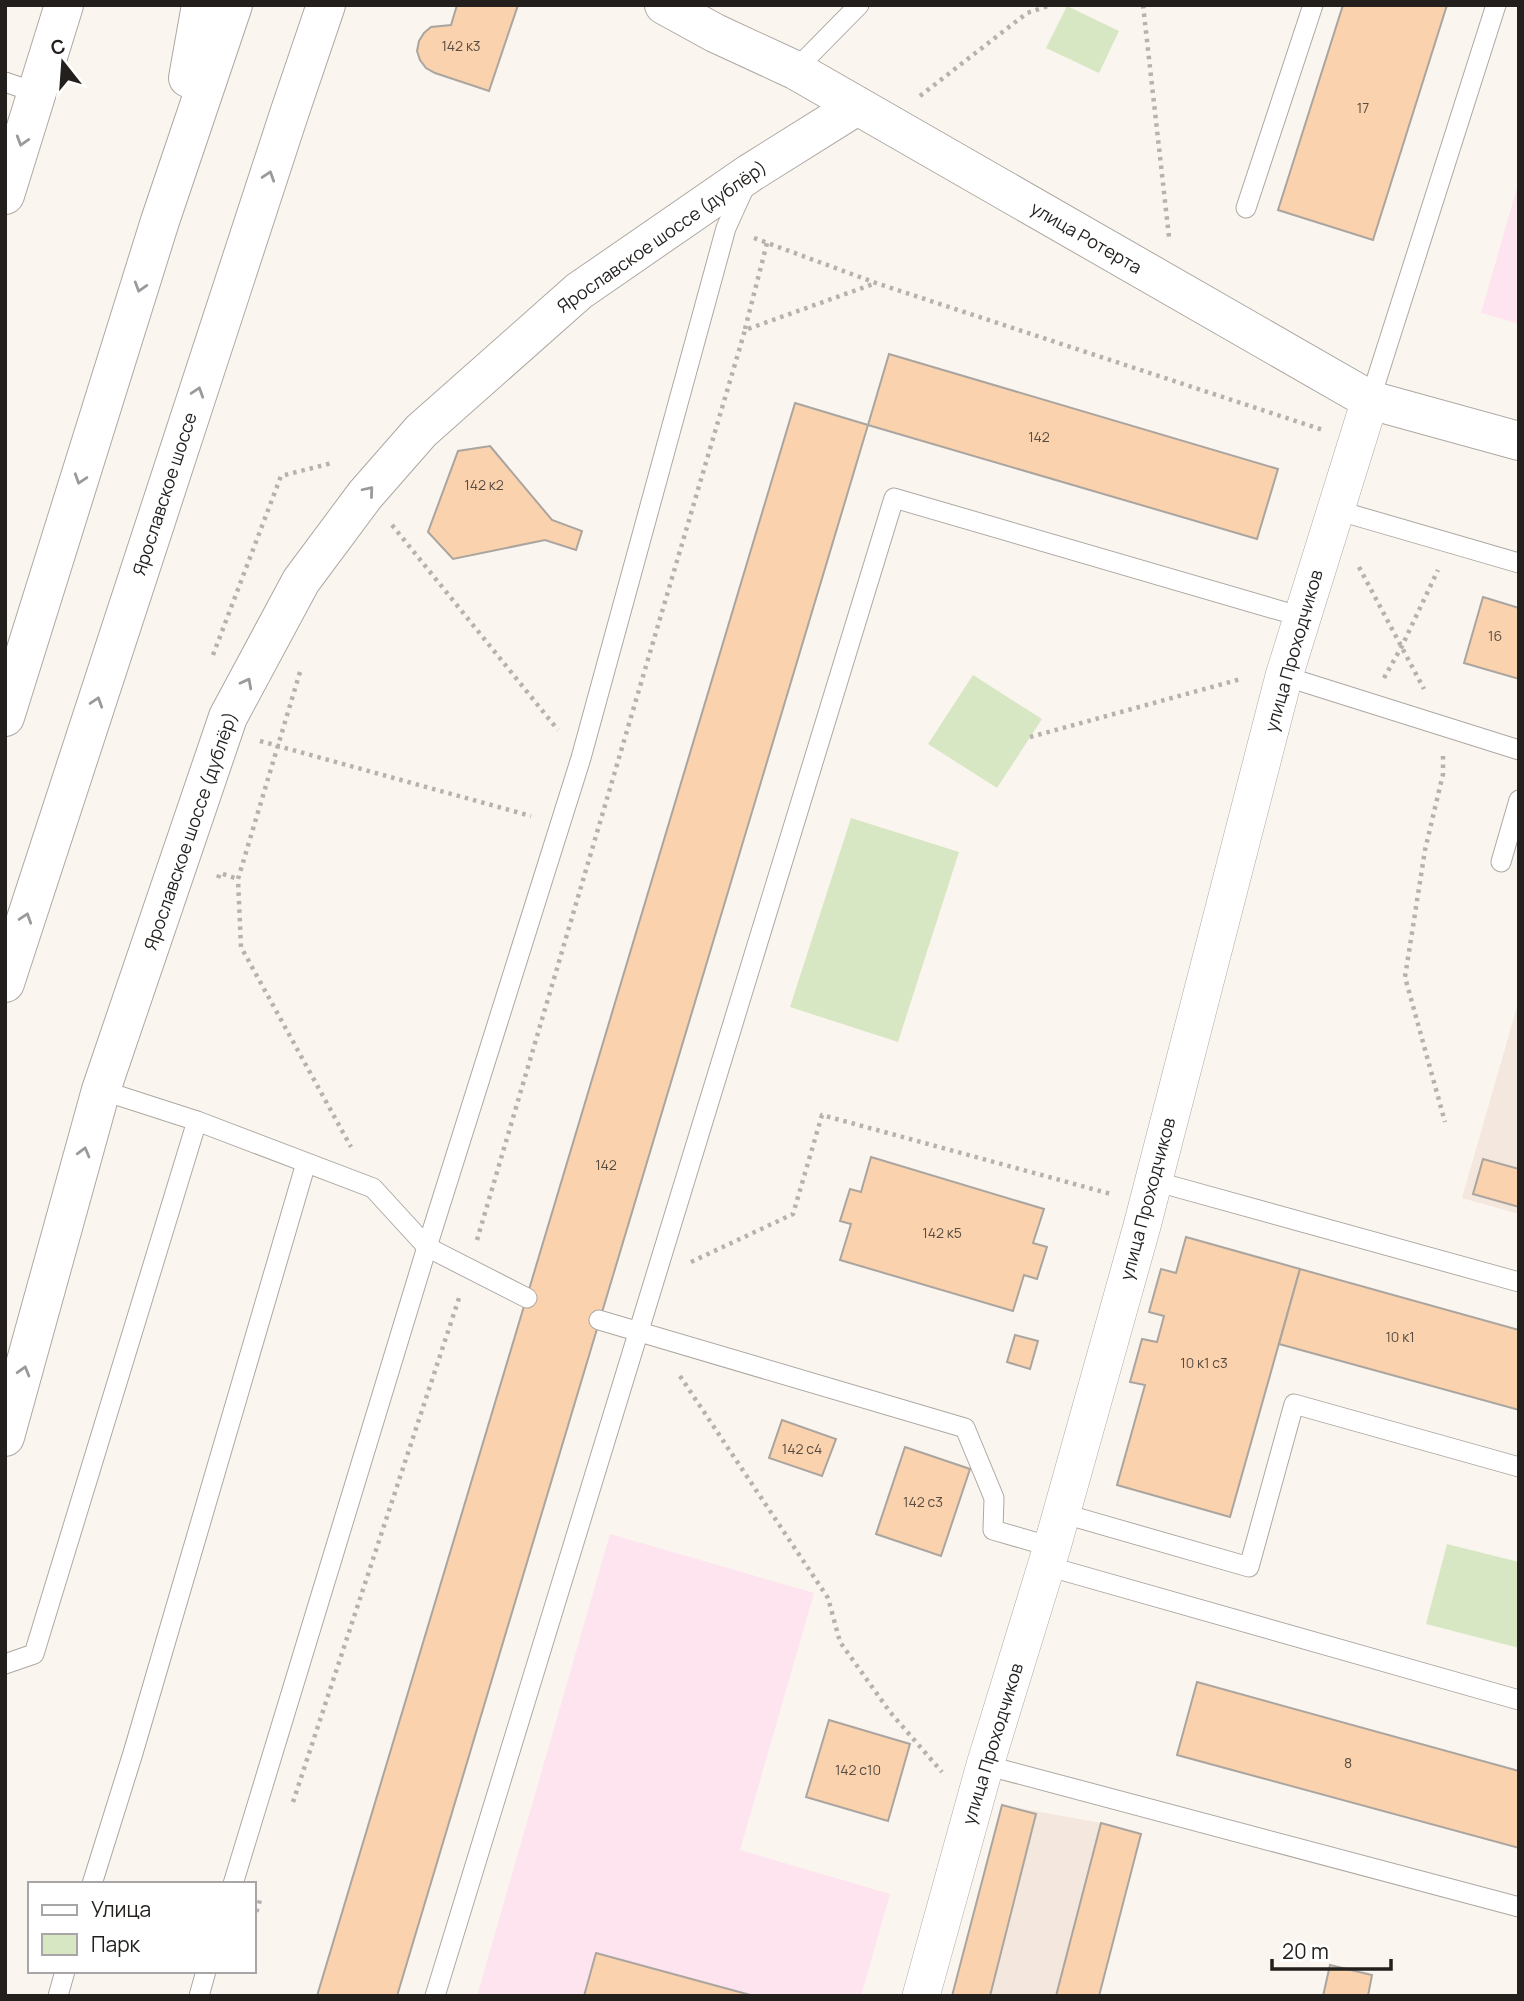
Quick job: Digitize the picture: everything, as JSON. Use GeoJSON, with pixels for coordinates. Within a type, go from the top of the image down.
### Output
{"type":"FeatureCollection","features":[{"type":"Feature","properties":{"kind":"street"},"geometry":{"type":"LineString","coordinates":[[5,195],[21,88],[64,5]]}},
{"type":"Feature","properties":{"kind":"street"},"geometry":{"type":"LineString","coordinates":[[160,221],[201,5]]}},
{"type":"Feature","properties":{"kind":"street"},"geometry":{"type":"LineString","coordinates":[[5,717],[160,221],[233,5]]}},
{"type":"Feature","properties":{"kind":"street","name":"Ярославское шоссе"},"geometry":{"type":"LineString","coordinates":[[5,983],[284,127],[327,5]]}},
{"type":"Feature","properties":{"kind":"street","name":"улица Ротерта"},"geometry":{"type":"LineString","coordinates":[[664,5],[715,33],[795,70],[1370,400],[1519,441]]}},
{"type":"Feature","properties":{"kind":"street","name":"Ярославское шоссе (дублёр)"},"geometry":{"type":"LineString","coordinates":[[5,1437],[102,1090],[229,717],[301,581],[365,495],[421,431],[579,291],[750,173],[857,106]]}},
{"type":"Feature","properties":{"kind":"street","name":"улица Проходчиков"},"geometry":{"type":"LineString","coordinates":[[921,1996],[985,1765],[1054,1542],[1154,1181],[1284,676],[1370,400]]}},
{"type":"Feature","properties":{"kind":"lane"},"geometry":{"type":"LineString","coordinates":[[795,70],[859,5]]}},
{"type":"Feature","properties":{"kind":"lane"},"geometry":{"type":"LineString","coordinates":[[1246,208],[1313,5]]}},
{"type":"Feature","properties":{"kind":"lane"},"geometry":{"type":"LineString","coordinates":[[1370,400],[1496,5]]}},
{"type":"Feature","properties":{"kind":"lane"},"geometry":{"type":"LineString","coordinates":[[234,1882],[427,1247],[581,758],[726,228],[750,173]]}},
{"type":"Feature","properties":{"kind":"lane"},"geometry":{"type":"LineString","coordinates":[[435,1996],[646,1333],[655,1279],[894,498],[1302,617]]}},
{"type":"Feature","properties":{"kind":"lane"},"geometry":{"type":"LineString","coordinates":[[1334,515],[1519,563]]}},
{"type":"Feature","properties":{"kind":"lane"},"geometry":{"type":"LineString","coordinates":[[1284,676],[1519,750]]}},
{"type":"Feature","properties":{"kind":"lane"},"geometry":{"type":"LineString","coordinates":[[1501,862],[1519,800]]}},
{"type":"Feature","properties":{"kind":"lane"},"geometry":{"type":"LineString","coordinates":[[102,1090],[197,1121],[373,1188],[427,1247],[527,1298]]}},
{"type":"Feature","properties":{"kind":"lane"},"geometry":{"type":"LineString","coordinates":[[5,1664],[34,1654],[197,1121]]}},
{"type":"Feature","properties":{"kind":"lane"},"geometry":{"type":"LineString","coordinates":[[93,1882],[306,1163]]}},
{"type":"Feature","properties":{"kind":"lane"},"geometry":{"type":"LineString","coordinates":[[1154,1181],[1519,1282]]}},
{"type":"Feature","properties":{"kind":"lane"},"geometry":{"type":"LineString","coordinates":[[599,1320],[965,1428],[994,1498],[993,1530],[1054,1542],[1249,1567],[1294,1404],[1519,1467]]}},
{"type":"Feature","properties":{"kind":"lane"},"geometry":{"type":"LineString","coordinates":[[1054,1542],[1519,1700]]}},
{"type":"Feature","properties":{"kind":"lane"},"geometry":{"type":"LineString","coordinates":[[985,1765],[1519,1907]]}},
{"type":"Feature","properties":{"kind":"lane"},"geometry":{"type":"LineString","coordinates":[[58,1996],[64,1973]]}},
{"type":"Feature","properties":{"kind":"lane"},"geometry":{"type":"LineString","coordinates":[[199,1996],[205,1973]]}},
{"type":"Feature","properties":{"kind":"path"},"geometry":{"type":"LineString","coordinates":[[1027,13],[1035,5]]}},
{"type":"Feature","properties":{"kind":"path"},"geometry":{"type":"LineString","coordinates":[[1143,5],[1169,241]]}},
{"type":"Feature","properties":{"kind":"path"},"geometry":{"type":"LineString","coordinates":[[726,228],[876,283],[1325,430],[1320,443]]}},
{"type":"Feature","properties":{"kind":"path"},"geometry":{"type":"LineString","coordinates":[[292,1803],[469,1268],[745,330],[767,243]]}},
{"type":"Feature","properties":{"kind":"path"},"geometry":{"type":"LineString","coordinates":[[745,330],[876,283]]}},
{"type":"Feature","properties":{"kind":"path"},"geometry":{"type":"LineString","coordinates":[[211,661],[281,476],[332,463]]}},
{"type":"Feature","properties":{"kind":"path"},"geometry":{"type":"LineString","coordinates":[[1334,515],[1444,726],[1443,774],[1425,850],[1405,977],[1445,1122]]}},
{"type":"Feature","properties":{"kind":"path"},"geometry":{"type":"LineString","coordinates":[[386,519],[581,758]]}},
{"type":"Feature","properties":{"kind":"path"},"geometry":{"type":"LineString","coordinates":[[1370,703],[1402,646],[1450,543]]}},
{"type":"Feature","properties":{"kind":"path"},"geometry":{"type":"LineString","coordinates":[[1030,737],[1240,681],[1244,669]]}},
{"type":"Feature","properties":{"kind":"path"},"geometry":{"type":"LineString","coordinates":[[300,670],[237,879],[241,947],[373,1188]]}},
{"type":"Feature","properties":{"kind":"path"},"geometry":{"type":"LineString","coordinates":[[254,740],[561,824]]}},
{"type":"Feature","properties":{"kind":"path"},"geometry":{"type":"LineString","coordinates":[[220,873],[237,879]]}},
{"type":"Feature","properties":{"kind":"path"},"geometry":{"type":"LineString","coordinates":[[655,1279],[793,1214],[822,1115],[1121,1196]]}},
{"type":"Feature","properties":{"kind":"path"},"geometry":{"type":"LineString","coordinates":[[646,1333],[828,1598],[840,1642],[890,1712],[943,1773]]}},
{"type":"Feature","properties":{"kind":"path"},"geometry":{"type":"LineString","coordinates":[[256,1914],[262,1894]]}},
{"type":"Feature","properties":{"kind":"shaded area"},"geometry":{"type":"Polygon","coordinates":[[[1519,181],[1519,324],[1481,313],[1519,181]]]}},
{"type":"Feature","properties":{"kind":"shaded area"},"geometry":{"type":"Polygon","coordinates":[[[1519,1000],[1519,1214],[1462,1198],[1519,1000]]]}},
{"type":"Feature","properties":{"kind":"shaded area"},"geometry":{"type":"Polygon","coordinates":[[[610,1534],[814,1593],[740,1850],[890,1894],[861,1996],[477,1996],[610,1534]]]}},
{"type":"Feature","properties":{"kind":"shaded area"},"geometry":{"type":"Polygon","coordinates":[[[1002,1805],[1101,1823],[1141,1834],[1099,1996],[952,1996],[1002,1805]]]}},
{"type":"Feature","properties":{"kind":"green space"},"geometry":{"type":"Polygon","coordinates":[[[1067,6],[1119,31],[1099,73],[1046,48],[1067,6]]]}},
{"type":"Feature","properties":{"kind":"green space"},"geometry":{"type":"Polygon","coordinates":[[[973,675],[1042,719],[997,788],[928,744],[973,675]]]}},
{"type":"Feature","properties":{"kind":"green space"},"geometry":{"type":"Polygon","coordinates":[[[851,818],[959,852],[898,1042],[790,1007],[851,818]]]}},
{"type":"Feature","properties":{"kind":"green space"},"geometry":{"type":"Polygon","coordinates":[[[1447,1544],[1519,1562],[1519,1648],[1426,1624],[1447,1544]]]}},
{"type":"Feature","properties":{"kind":"building"},"geometry":{"type":"Polygon","coordinates":[[[457,5],[518,5],[489,91],[435,73],[426,68],[420,60],[417,51],[424,33],[431,27],[451,25],[457,5]]]}},
{"type":"Feature","properties":{"kind":"building"},"geometry":{"type":"Polygon","coordinates":[[[1343,5],[1447,5],[1373,240],[1278,210],[1343,5]]]}},
{"type":"Feature","properties":{"kind":"building"},"geometry":{"type":"Polygon","coordinates":[[[889,354],[1278,469],[1257,539],[868,425],[889,354]]]}},
{"type":"Feature","properties":{"kind":"building"},"geometry":{"type":"Polygon","coordinates":[[[795,403],[868,425],[397,1996],[317,1996],[795,403]]]}},
{"type":"Feature","properties":{"kind":"building"},"geometry":{"type":"Polygon","coordinates":[[[490,446],[552,520],[582,531],[576,550],[545,540],[453,559],[428,532],[458,451],[490,446]]]}},
{"type":"Feature","properties":{"kind":"building"},"geometry":{"type":"Polygon","coordinates":[[[1483,597],[1519,608],[1519,679],[1464,663],[1483,597]]]}},
{"type":"Feature","properties":{"kind":"building"},"geometry":{"type":"Polygon","coordinates":[[[871,1157],[1044,1209],[1033,1243],[1047,1247],[1037,1279],[1024,1275],[1013,1311],[840,1260],[851,1224],[840,1221],[850,1189],[861,1192],[871,1157]]]}},
{"type":"Feature","properties":{"kind":"building"},"geometry":{"type":"Polygon","coordinates":[[[1483,1159],[1519,1169],[1519,1207],[1473,1194],[1483,1159]]]}},
{"type":"Feature","properties":{"kind":"building"},"geometry":{"type":"Polygon","coordinates":[[[1186,1237],[1300,1269],[1230,1517],[1117,1485],[1145,1385],[1130,1382],[1142,1339],[1157,1342],[1164,1316],[1149,1312],[1161,1269],[1176,1273],[1186,1237]]]}},
{"type":"Feature","properties":{"kind":"building"},"geometry":{"type":"Polygon","coordinates":[[[1300,1269],[1519,1330],[1519,1410],[1279,1344],[1300,1269]]]}},
{"type":"Feature","properties":{"kind":"building"},"geometry":{"type":"Polygon","coordinates":[[[1015,1335],[1038,1341],[1030,1369],[1007,1362],[1015,1335]]]}},
{"type":"Feature","properties":{"kind":"building"},"geometry":{"type":"Polygon","coordinates":[[[782,1420],[836,1439],[822,1476],[769,1458],[782,1420]]]}},
{"type":"Feature","properties":{"kind":"building"},"geometry":{"type":"Polygon","coordinates":[[[905,1447],[970,1469],[941,1556],[876,1534],[905,1447]]]}},
{"type":"Feature","properties":{"kind":"building"},"geometry":{"type":"Polygon","coordinates":[[[1197,1682],[1519,1771],[1519,1848],[1177,1755],[1197,1682]]]}},
{"type":"Feature","properties":{"kind":"building"},"geometry":{"type":"Polygon","coordinates":[[[829,1720],[910,1744],[888,1821],[806,1797],[829,1720]]]}},
{"type":"Feature","properties":{"kind":"building"},"geometry":{"type":"Polygon","coordinates":[[[1002,1805],[1036,1814],[990,1996],[952,1996],[1002,1805]]]}},
{"type":"Feature","properties":{"kind":"building"},"geometry":{"type":"Polygon","coordinates":[[[1101,1823],[1141,1834],[1099,1996],[1056,1996],[1101,1823]]]}},
{"type":"Feature","properties":{"kind":"building"},"geometry":{"type":"Polygon","coordinates":[[[596,1953],[754,1996],[584,1996],[596,1953]]]}},
{"type":"Feature","properties":{"kind":"building"},"geometry":{"type":"Polygon","coordinates":[[[1330,1965],[1372,1975],[1368,1996],[1323,1996],[1330,1965]]]}}]}
